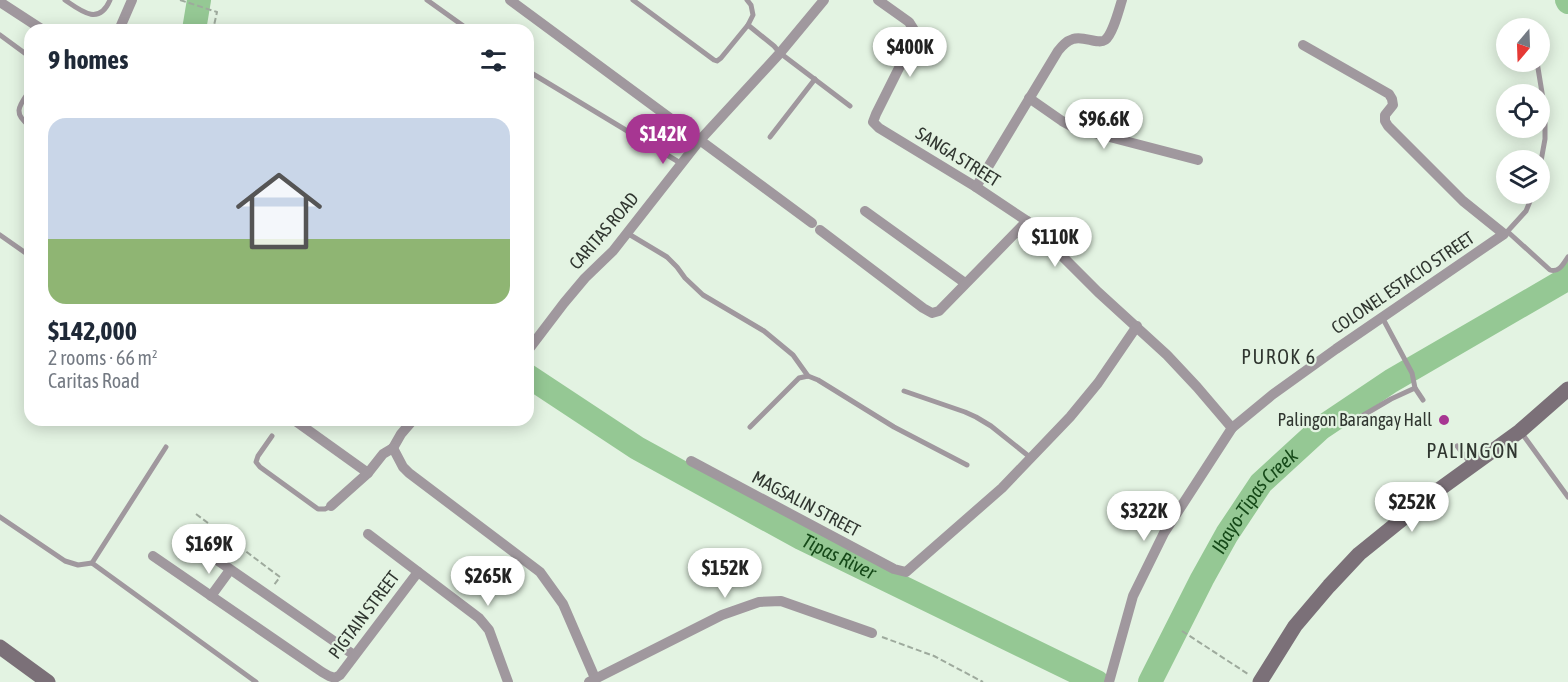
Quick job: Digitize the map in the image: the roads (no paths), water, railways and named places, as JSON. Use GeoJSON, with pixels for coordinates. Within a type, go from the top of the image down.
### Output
{"type":"FeatureCollection","features":[{"type":"Feature","properties":{"kind":"main road"},"geometry":{"type":"LineString","coordinates":[[1260,682],[1295,626],[1359,554],[1437,491],[1520,431],[1568,389]]}},
{"type":"Feature","properties":{"kind":"main road"},"geometry":{"type":"LineString","coordinates":[[0,647],[48,682]]}},
{"type":"Feature","properties":{"kind":"street"},"geometry":{"type":"LineString","coordinates":[[122,24],[132,0]]}},
{"type":"Feature","properties":{"kind":"street"},"geometry":{"type":"LineString","coordinates":[[510,0],[932,313],[939,311],[1027,221]]}},
{"type":"Feature","properties":{"kind":"street","name":"CARITAS ROAD"},"geometry":{"type":"LineString","coordinates":[[534,342],[585,278],[613,251],[700,140],[782,55],[824,0]]}},
{"type":"Feature","properties":{"kind":"street","name":"SANGA STREET"},"geometry":{"type":"LineString","coordinates":[[878,0],[909,22],[914,30],[914,38],[873,122],[879,128],[1027,221],[1098,292],[1137,326],[1197,387],[1232,428]]}},
{"type":"Feature","properties":{"kind":"street"},"geometry":{"type":"LineString","coordinates":[[976,187],[1058,51],[1067,41],[1075,38],[1099,42],[1105,40],[1111,32],[1122,0]]}},
{"type":"Feature","properties":{"kind":"street"},"geometry":{"type":"LineString","coordinates":[[0,2],[34,24]]}},
{"type":"Feature","properties":{"kind":"street"},"geometry":{"type":"LineString","coordinates":[[1303,45],[1389,94],[1393,105],[1385,115],[1388,126],[1463,201],[1506,233]]}},
{"type":"Feature","properties":{"kind":"street"},"geometry":{"type":"LineString","coordinates":[[1029,98],[1075,128],[1198,160]]}},
{"type":"Feature","properties":{"kind":"street"},"geometry":{"type":"LineString","coordinates":[[865,211],[965,283]]}},
{"type":"Feature","properties":{"kind":"street","name":"COLONEL ESTACIO STREET"},"geometry":{"type":"LineString","coordinates":[[1109,681],[1133,596],[1164,533],[1232,428],[1272,395],[1506,233]]}},
{"type":"Feature","properties":{"kind":"street"},"geometry":{"type":"LineString","coordinates":[[1031,458],[1098,384],[1137,326]]}},
{"type":"Feature","properties":{"kind":"street"},"geometry":{"type":"LineString","coordinates":[[302,426],[368,473]]}},
{"type":"Feature","properties":{"kind":"street"},"geometry":{"type":"LineString","coordinates":[[331,506],[393,448],[408,426]]}},
{"type":"Feature","properties":{"kind":"street"},"geometry":{"type":"LineString","coordinates":[[393,448],[399,462],[409,473],[540,572],[564,604],[592,680],[722,615],[759,602],[781,601],[872,633]]}},
{"type":"Feature","properties":{"kind":"street","name":"MAGSALIN STREET"},"geometry":{"type":"LineString","coordinates":[[691,461],[894,569],[906,572],[1002,488],[1031,458]]}},
{"type":"Feature","properties":{"kind":"street"},"geometry":{"type":"LineString","coordinates":[[368,534],[418,572]]}},
{"type":"Feature","properties":{"kind":"street"},"geometry":{"type":"LineString","coordinates":[[190,542],[354,655]]}},
{"type":"Feature","properties":{"kind":"street","name":"PIGTAIN STREET"},"geometry":{"type":"LineString","coordinates":[[153,556],[335,678],[340,675],[418,572],[479,618],[489,630],[508,682]]}},
{"type":"Feature","properties":{"kind":"street"},"geometry":{"type":"LineString","coordinates":[[212,596],[230,570]]}},
{"type":"Feature","properties":{"kind":"lane"},"geometry":{"type":"LineString","coordinates":[[65,0],[84,14],[92,15],[107,8],[110,0]]}},
{"type":"Feature","properties":{"kind":"lane"},"geometry":{"type":"LineString","coordinates":[[427,0],[461,24]]}},
{"type":"Feature","properties":{"kind":"lane"},"geometry":{"type":"LineString","coordinates":[[633,0],[717,61],[748,25],[753,15],[751,5],[747,0]]}},
{"type":"Feature","properties":{"kind":"lane"},"geometry":{"type":"LineString","coordinates":[[748,25],[782,55],[850,106]]}},
{"type":"Feature","properties":{"kind":"lane"},"geometry":{"type":"LineString","coordinates":[[0,35],[24,53]]}},
{"type":"Feature","properties":{"kind":"lane"},"geometry":{"type":"LineString","coordinates":[[1539,72],[1545,111],[1543,150]]}},
{"type":"Feature","properties":{"kind":"lane"},"geometry":{"type":"LineString","coordinates":[[534,75],[682,164]]}},
{"type":"Feature","properties":{"kind":"lane"},"geometry":{"type":"LineString","coordinates":[[770,137],[815,79]]}},
{"type":"Feature","properties":{"kind":"lane"},"geometry":{"type":"LineString","coordinates":[[24,99],[18,111],[24,121]]}},
{"type":"Feature","properties":{"kind":"lane"},"geometry":{"type":"LineString","coordinates":[[1529,204],[1526,211],[1506,233],[1550,270],[1558,270],[1568,257]]}},
{"type":"Feature","properties":{"kind":"lane"},"geometry":{"type":"LineString","coordinates":[[627,233],[668,257],[685,279],[703,295],[764,331],[793,354],[808,376]]}},
{"type":"Feature","properties":{"kind":"lane"},"geometry":{"type":"LineString","coordinates":[[0,235],[24,252]]}},
{"type":"Feature","properties":{"kind":"lane"},"geometry":{"type":"LineString","coordinates":[[1382,317],[1412,373],[1415,388],[1423,400]]}},
{"type":"Feature","properties":{"kind":"lane"},"geometry":{"type":"LineString","coordinates":[[750,427],[800,378],[808,376],[894,427],[967,465]]}},
{"type":"Feature","properties":{"kind":"lane"},"geometry":{"type":"LineString","coordinates":[[1362,416],[1415,388]]}},
{"type":"Feature","properties":{"kind":"lane"},"geometry":{"type":"LineString","coordinates":[[904,391],[976,417],[992,426],[1031,458]]}},
{"type":"Feature","properties":{"kind":"lane"},"geometry":{"type":"LineString","coordinates":[[1520,431],[1568,497]]}},
{"type":"Feature","properties":{"kind":"lane"},"geometry":{"type":"LineString","coordinates":[[272,436],[258,456],[256,462],[260,467],[318,509],[331,506]]}},
{"type":"Feature","properties":{"kind":"lane"},"geometry":{"type":"LineString","coordinates":[[1457,446],[1472,466]]}},
{"type":"Feature","properties":{"kind":"lane"},"geometry":{"type":"LineString","coordinates":[[92,563],[166,447]]}},
{"type":"Feature","properties":{"kind":"lane"},"geometry":{"type":"LineString","coordinates":[[0,517],[65,561],[78,565],[92,563],[256,682]]}},
{"type":"Feature","properties":{"kind":"waterway","name":"Tipas River"},"geometry":{"type":"LineString","coordinates":[[195,24],[199,0]]}},
{"type":"Feature","properties":{"kind":"waterway","name":"Ibayo-Tipas Creek"},"geometry":{"type":"LineString","coordinates":[[1150,682],[1227,534],[1261,483],[1321,428],[1391,381],[1565,280],[1568,274]]}},
{"type":"Feature","properties":{"kind":"waterway","name":"Tipas River"},"geometry":{"type":"LineString","coordinates":[[534,380],[637,448],[801,538],[1097,682]]}},
{"type":"Feature","properties":{"kind":"place","name":"Palingon Barangay Hall"},"geometry":{"type":"Point","coordinates":[1444,420]}},
{"type":"Feature","properties":{"kind":"district","name":"PUROK 6"},"geometry":{"type":"Point","coordinates":[1279,357]}},
{"type":"Feature","properties":{"kind":"district","name":"PALINGON"},"geometry":{"type":"Point","coordinates":[1473,451]}}]}
